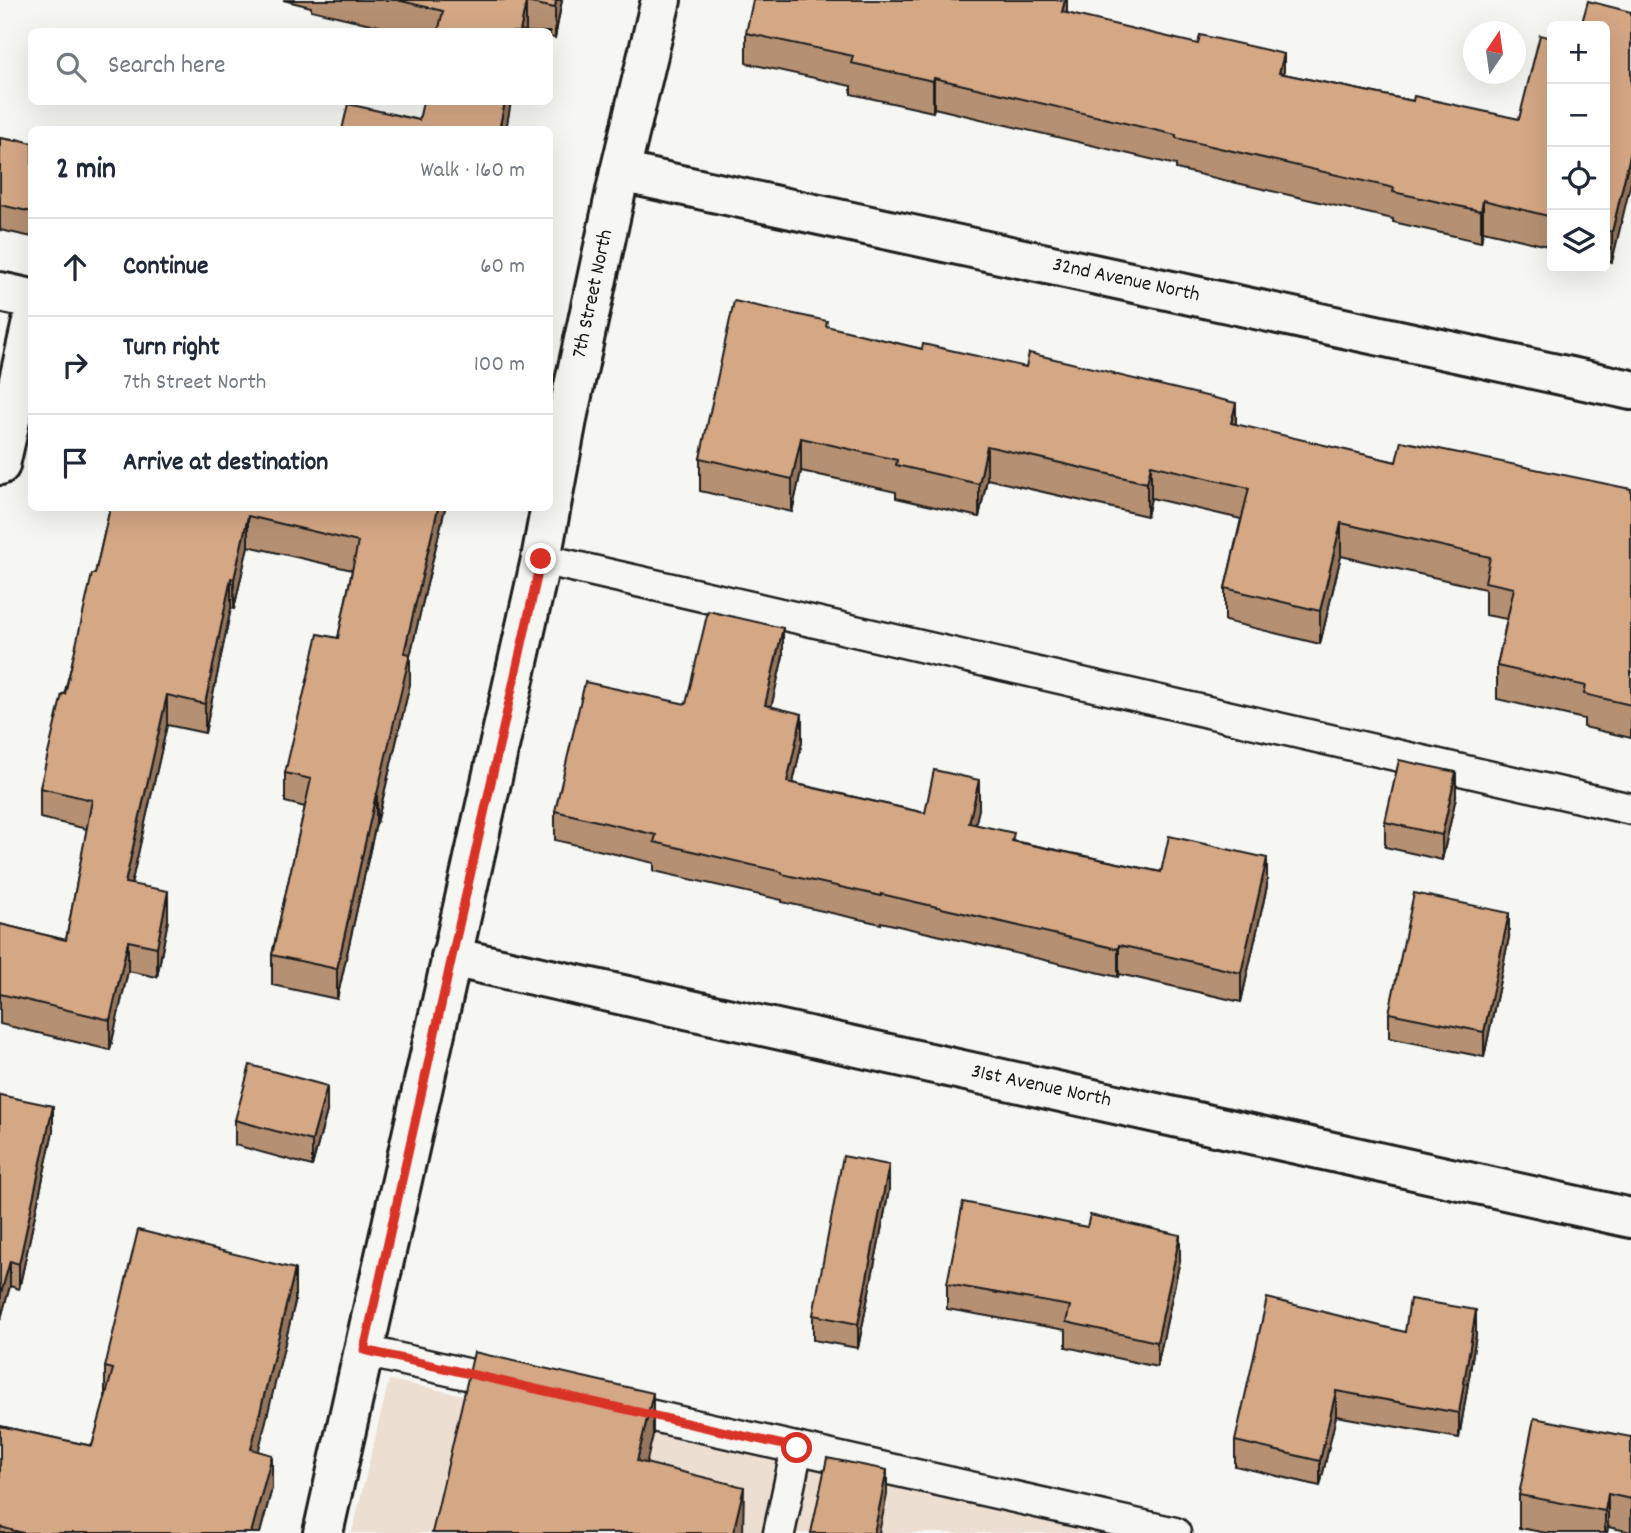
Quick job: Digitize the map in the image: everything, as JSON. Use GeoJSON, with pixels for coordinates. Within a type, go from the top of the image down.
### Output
{"type":"FeatureCollection","features":[{"type":"Feature","properties":{"kind":"street","name":"7th Street North"},"geometry":{"type":"LineString","coordinates":[[553,461],[559,412],[661,0]]}},
{"type":"Feature","properties":{"kind":"street","name":"32nd Avenue North"},"geometry":{"type":"LineString","coordinates":[[620,172],[1631,390]]}},
{"type":"Feature","properties":{"kind":"street"},"geometry":{"type":"LineString","coordinates":[[0,292],[28,298]]}},
{"type":"Feature","properties":{"kind":"street"},"geometry":{"type":"LineString","coordinates":[[0,465],[28,341]]}},
{"type":"Feature","properties":{"kind":"street","name":"7th Street North"},"geometry":{"type":"LineString","coordinates":[[323,1533],[541,559],[547,511]]}},
{"type":"Feature","properties":{"kind":"street","name":"31st Avenue North"},"geometry":{"type":"LineString","coordinates":[[452,957],[1631,1218]]}},
{"type":"Feature","properties":{"kind":"lane"},"geometry":{"type":"LineString","coordinates":[[541,559],[1631,809]]}},
{"type":"Feature","properties":{"kind":"lane"},"geometry":{"type":"LineString","coordinates":[[364,1350],[540,1390]]}},
{"type":"Feature","properties":{"kind":"lane"},"geometry":{"type":"LineString","coordinates":[[594,1402],[1175,1533]]}},
{"type":"Feature","properties":{"kind":"lane"},"geometry":{"type":"LineString","coordinates":[[779,1533],[797,1448]]}},
{"type":"Feature","properties":{"kind":"shaded area"},"geometry":{"type":"Polygon","coordinates":[[[389,1380],[1140,1533],[352,1533],[389,1380]]]}},
{"type":"Feature","properties":{"kind":"building"},"geometry":{"type":"Polygon","coordinates":[[[397,0],[556,0],[555,8],[526,2],[521,28],[439,28],[443,11],[397,0]]]}},
{"type":"Feature","properties":{"kind":"building"},"geometry":{"type":"Polygon","coordinates":[[[753,0],[1065,0],[1062,12],[1198,44],[1200,35],[1284,54],[1279,73],[1413,101],[1414,96],[1519,119],[1540,35],[1547,37],[1547,216],[1483,200],[1481,211],[1393,192],[1394,188],[934,78],[933,81],[851,63],[853,56],[746,33],[753,0]]]}},
{"type":"Feature","properties":{"kind":"building"},"geometry":{"type":"Polygon","coordinates":[[[1588,1],[1631,12],[1631,151],[1612,232],[1610,21],[1582,21],[1588,1]]]}},
{"type":"Feature","properties":{"kind":"building"},"geometry":{"type":"Polygon","coordinates":[[[348,105],[419,120],[422,105],[504,105],[500,126],[343,126],[348,105]]]}},
{"type":"Feature","properties":{"kind":"building"},"geometry":{"type":"Polygon","coordinates":[[[0,138],[28,142],[28,211],[0,205],[0,138]]]}},
{"type":"Feature","properties":{"kind":"building"},"geometry":{"type":"Polygon","coordinates":[[[734,301],[827,321],[826,326],[922,349],[923,344],[1026,367],[1029,353],[1114,373],[1236,403],[1231,423],[1396,462],[1401,441],[1631,489],[1631,705],[1584,694],[1586,686],[1497,666],[1514,588],[1485,582],[1490,557],[1341,523],[1320,611],[1225,588],[1249,488],[1151,465],[1147,483],[987,446],[979,484],[896,465],[897,460],[801,438],[792,479],[700,458],[734,301]]]}},
{"type":"Feature","properties":{"kind":"building"},"geometry":{"type":"Polygon","coordinates":[[[109,511],[437,511],[404,653],[410,654],[337,969],[272,955],[311,779],[285,773],[318,634],[338,638],[358,542],[248,516],[234,579],[231,578],[205,704],[167,695],[125,883],[168,891],[157,947],[128,941],[110,1020],[0,994],[0,924],[66,940],[92,800],[40,788],[92,574],[95,574],[109,511]]]}},
{"type":"Feature","properties":{"kind":"building"},"geometry":{"type":"Polygon","coordinates":[[[708,611],[783,628],[765,705],[802,714],[787,782],[925,813],[934,770],[979,780],[969,823],[1014,833],[1012,841],[1161,872],[1169,836],[1267,858],[1241,973],[1119,945],[1118,949],[782,874],[654,842],[656,835],[555,811],[585,682],[686,704],[708,611]]]}},
{"type":"Feature","properties":{"kind":"building"},"geometry":{"type":"Polygon","coordinates":[[[1399,760],[1456,772],[1442,835],[1385,822],[1399,760]]]}},
{"type":"Feature","properties":{"kind":"building"},"geometry":{"type":"Polygon","coordinates":[[[1414,893],[1509,913],[1484,1032],[1389,1013],[1414,893]]]}},
{"type":"Feature","properties":{"kind":"building"},"geometry":{"type":"Polygon","coordinates":[[[250,1065],[327,1086],[312,1141],[235,1120],[250,1065]]]}},
{"type":"Feature","properties":{"kind":"building"},"geometry":{"type":"Polygon","coordinates":[[[0,1095],[53,1106],[19,1264],[10,1261],[1,1293],[0,1293],[0,1095]]]}},
{"type":"Feature","properties":{"kind":"building"},"geometry":{"type":"Polygon","coordinates":[[[843,1156],[889,1165],[858,1324],[813,1315],[843,1156]]]}},
{"type":"Feature","properties":{"kind":"building"},"geometry":{"type":"Polygon","coordinates":[[[963,1202],[1087,1227],[1090,1215],[1180,1235],[1157,1342],[1066,1322],[1070,1306],[947,1284],[963,1202]]]}},
{"type":"Feature","properties":{"kind":"building"},"geometry":{"type":"Polygon","coordinates":[[[138,1230],[295,1269],[251,1449],[272,1455],[251,1533],[23,1533],[0,1527],[0,1426],[92,1446],[113,1369],[105,1367],[138,1230]]]}},
{"type":"Feature","properties":{"kind":"building"},"geometry":{"type":"Polygon","coordinates":[[[1267,1298],[1405,1332],[1410,1299],[1476,1310],[1459,1413],[1336,1391],[1320,1461],[1235,1441],[1267,1298]]]}},
{"type":"Feature","properties":{"kind":"building"},"geometry":{"type":"Polygon","coordinates":[[[474,1352],[653,1393],[637,1461],[744,1487],[733,1533],[432,1533],[474,1352]]]}},
{"type":"Feature","properties":{"kind":"building"},"geometry":{"type":"Polygon","coordinates":[[[1534,1418],[1631,1437],[1631,1499],[1608,1494],[1605,1511],[1519,1495],[1534,1418]]]}},
{"type":"Feature","properties":{"kind":"building"},"geometry":{"type":"Polygon","coordinates":[[[827,1458],[887,1470],[874,1533],[811,1533],[827,1458]]]}},
{"type":"Feature","properties":{"kind":"route"},"geometry":{"type":"LineString","coordinates":[[541,559],[364,1350],[797,1448]]}}]}
